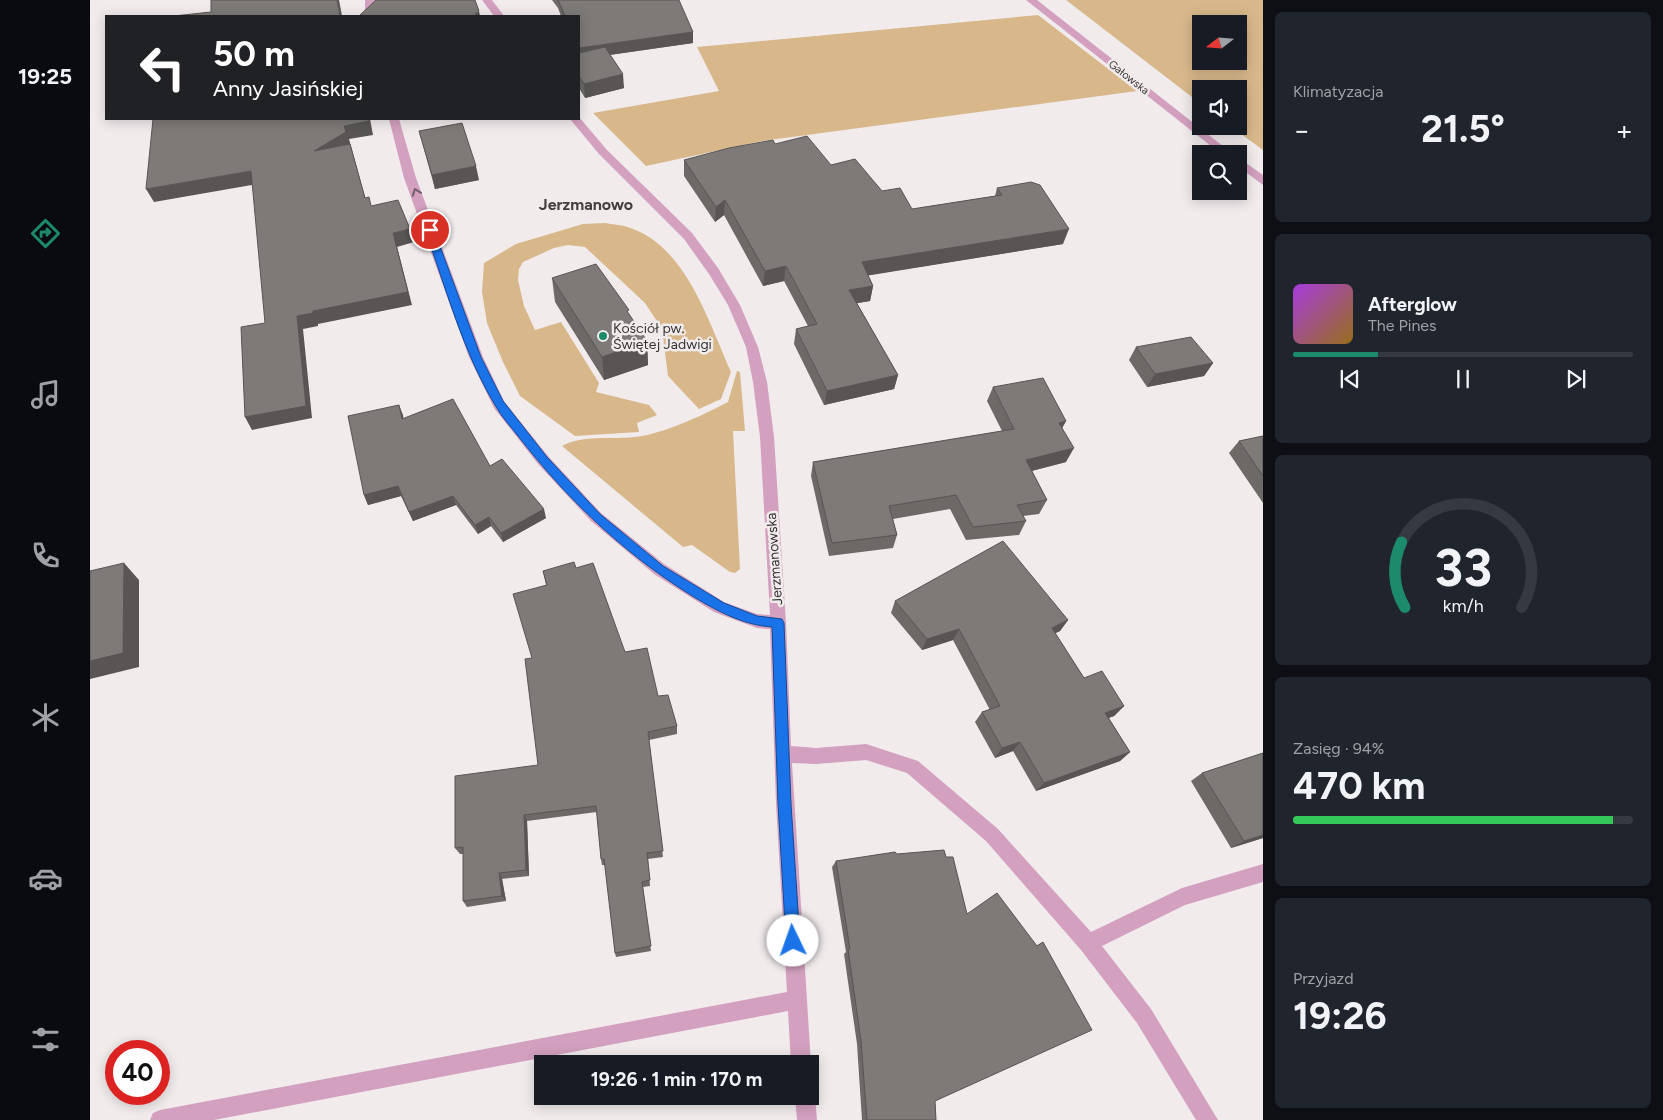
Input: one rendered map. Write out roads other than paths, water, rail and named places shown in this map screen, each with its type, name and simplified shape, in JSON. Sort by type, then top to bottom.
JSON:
[{"type":"street","points":[[370,0],[370,15]]},
{"type":"street","points":[[487,0],[498,15]]},
{"type":"street","name":"Gałowska","points":[[1031,0],[1216,145]]},
{"type":"street","points":[[394,120],[410,178],[476,357],[499,404],[543,460],[596,517],[659,569],[720,606],[757,621],[778,623]]},
{"type":"street","name":"Jerzmanowska","points":[[576,120],[603,152],[688,236],[714,271],[734,305],[752,347],[760,382],[767,437],[778,623],[784,754],[784,804],[800,1055]]},
{"type":"street","points":[[1247,168],[1263,181]]},
{"type":"street","points":[[784,754],[816,756],[866,752],[912,767],[992,835],[1088,943],[1144,1016],[1208,1120]]},
{"type":"street","points":[[1088,943],[1182,897],[1263,872]]},
{"type":"street","points":[[160,1120],[797,1000]]},
{"type":"street","points":[[805,1105],[807,1120]]},
{"type":"place","name":"Kościół pw. Świętej Jadwigi","points":[[603,336]]},
{"type":"district","name":"Jerzmanowo","points":[[586,204]]}]
